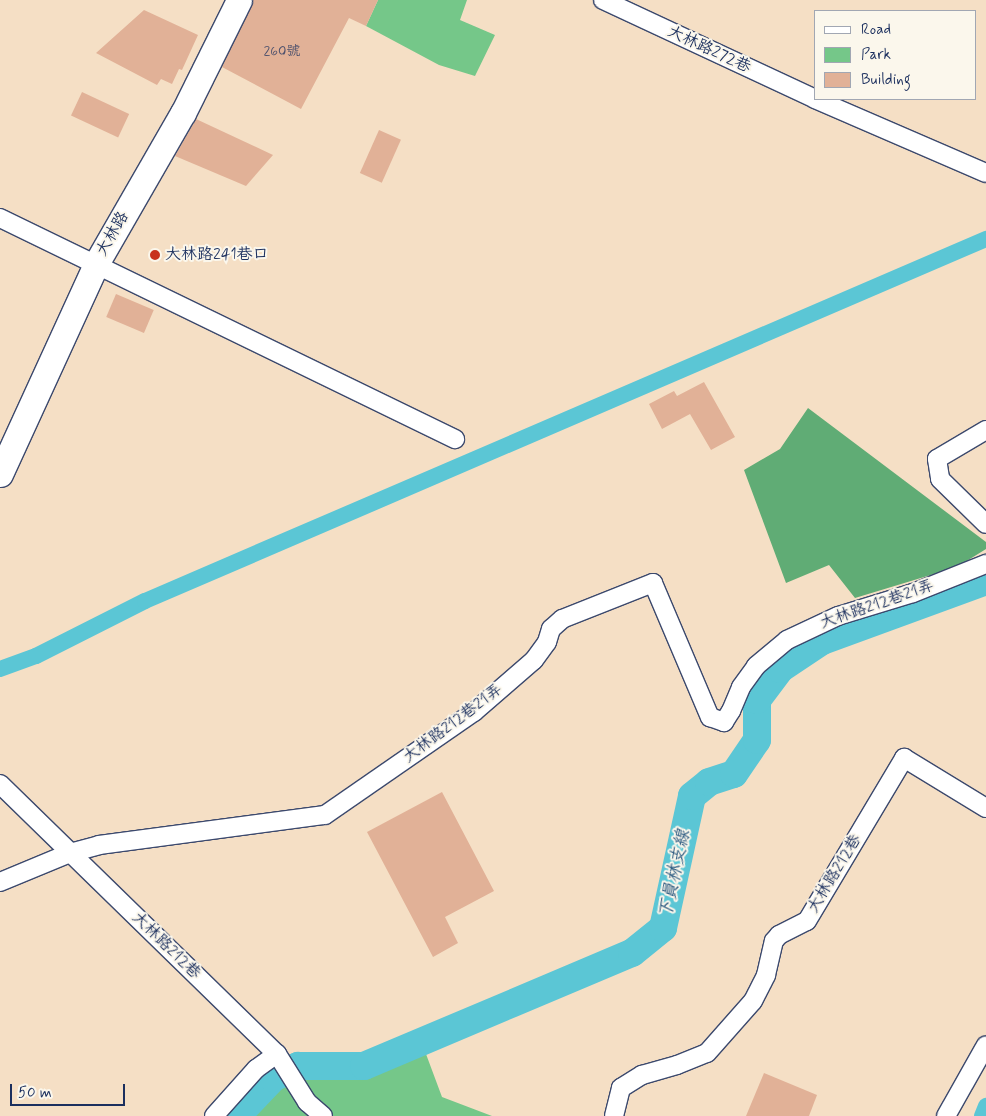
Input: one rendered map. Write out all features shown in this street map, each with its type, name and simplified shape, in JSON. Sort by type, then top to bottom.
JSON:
[{"type":"street","name":"大林路","points":[[0,474],[96,264],[183,113],[239,0]]},
{"type":"street","name":"大林路272巷","points":[[603,0],[814,99]]},
{"type":"street","name":"大林路272巷","points":[[817,100],[986,173]]},
{"type":"street","points":[[0,218],[455,439]]},
{"type":"street","points":[[986,430],[937,459],[940,479],[986,524]]},
{"type":"street","name":"大林路212巷21弄","points":[[0,882],[70,852],[99,845],[325,815],[474,712],[534,660],[547,642],[551,629],[562,619],[653,583],[710,717],[724,722],[746,680],[756,666],[787,640],[838,616],[913,593],[986,564]]},
{"type":"street","name":"大林路212巷","points":[[614,1116],[620,1088],[642,1075],[677,1065],[707,1053],[753,1001],[766,975],[774,941],[779,935],[807,921],[904,758],[986,808]]},
{"type":"street","name":"大林路212巷","points":[[0,784],[277,1054],[307,1102],[323,1116]]},
{"type":"street","points":[[946,1116],[986,1045]]},
{"type":"street","points":[[214,1116],[256,1070],[277,1054]]},
{"type":"green space","points":[[378,0],[467,0],[460,20],[495,35],[475,76],[439,65],[366,26]]},
{"type":"green space","points":[[808,408],[986,542],[986,549],[957,567],[855,598],[829,565],[786,583],[744,470],[780,449]]},
{"type":"green space","points":[[426,1054],[442,1097],[492,1116],[248,1116],[277,1086],[300,1077],[365,1072]]},
{"type":"building","points":[[253,0],[378,0],[366,26],[349,18],[301,109],[222,67]]},
{"type":"building","points":[[144,10],[198,35],[182,70],[179,69],[172,84],[161,79],[157,85],[96,53]]},
{"type":"building","points":[[82,92],[129,114],[118,138],[71,116]]},
{"type":"building","points":[[196,119],[273,155],[246,186],[175,156]]},
{"type":"building","points":[[379,130],[401,140],[382,183],[360,173]]},
{"type":"building","points":[[116,294],[154,310],[144,333],[106,317]]},
{"type":"building","points":[[704,382],[735,437],[711,450],[690,414],[662,429],[649,404],[674,391],[677,396]]},
{"type":"building","points":[[442,792],[494,891],[445,917],[458,943],[433,957],[367,832]]},
{"type":"building","points":[[764,1073],[817,1095],[809,1116],[746,1116]]},
{"type":"waterway","points":[[0,669],[36,656],[145,601],[986,239]]},
{"type":"waterway","name":"下員林支線","points":[[237,1116],[273,1078],[298,1066],[364,1066],[632,953],[663,928],[692,796],[709,782],[734,774],[757,740],[757,700],[780,669],[822,641],[986,581]]},
{"type":"waterway","points":[[982,1116],[986,1106]]},
{"type":"place","name":"大林路241巷口","points":[[155,255]]}]
